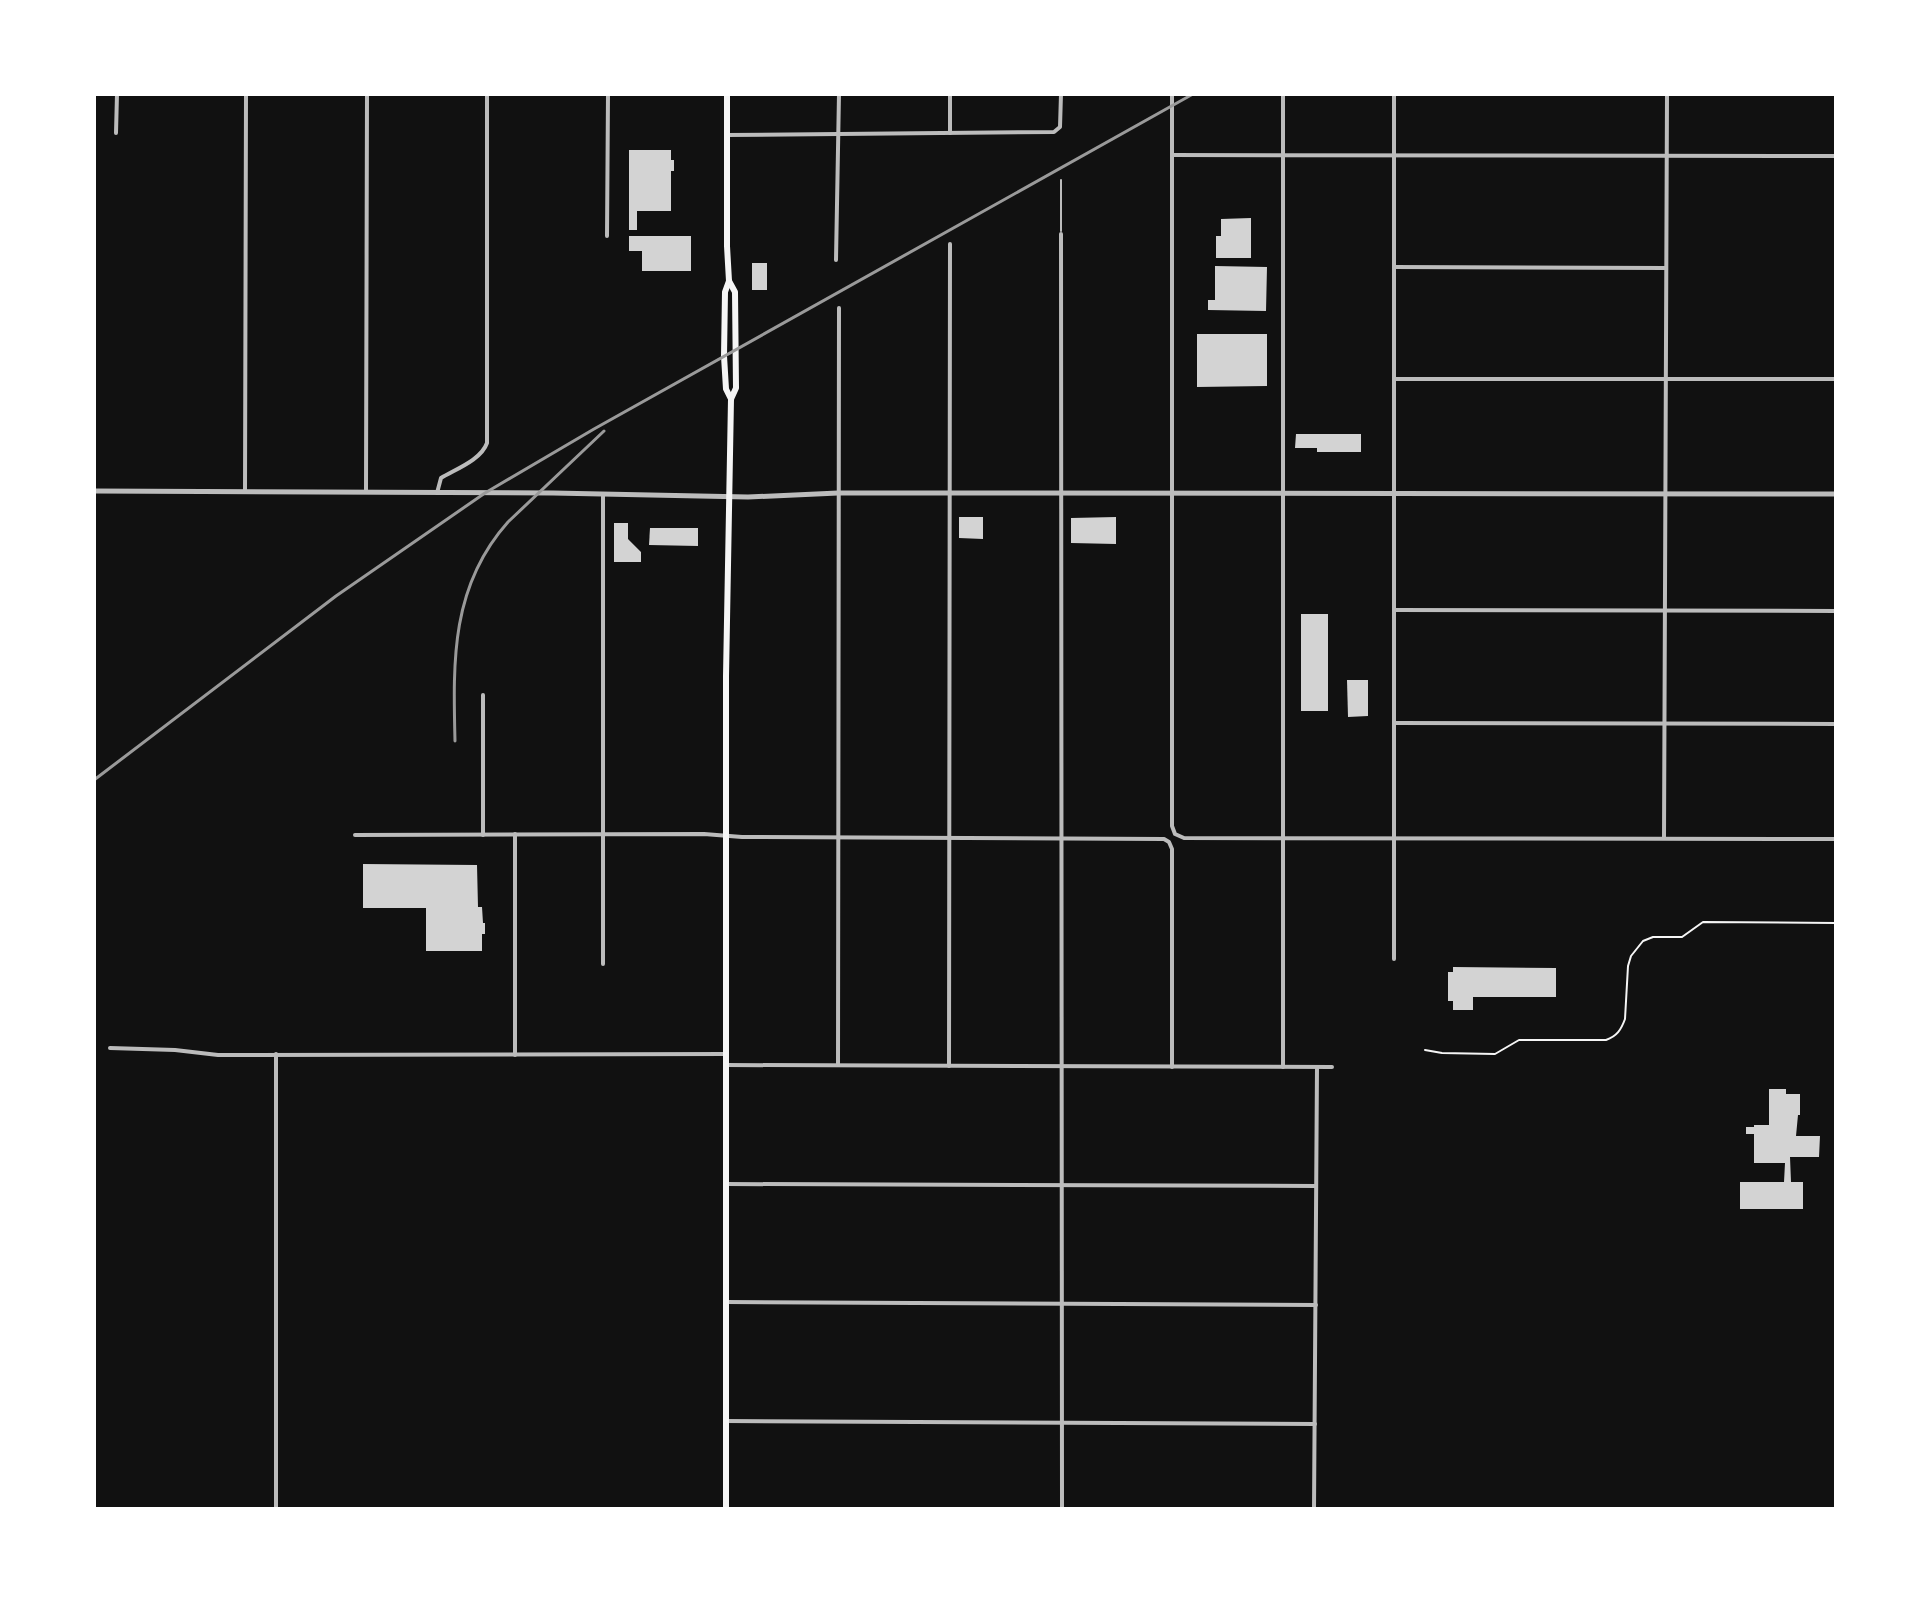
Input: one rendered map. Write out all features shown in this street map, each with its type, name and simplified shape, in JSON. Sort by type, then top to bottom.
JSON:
[{"type":"main road","points":[[726,1509],[729,497],[731,399],[736,388],[735,292],[729,281],[726,217],[727,94]]},
{"type":"street","points":[[116,133],[117,94]]},
{"type":"street","points":[[245,491],[246,94]]},
{"type":"street","points":[[366,492],[367,94]]},
{"type":"street","points":[[437,493],[441,478],[480,455],[486,447],[487,94]]},
{"type":"street","points":[[607,236],[608,94]]},
{"type":"street","points":[[836,260],[839,94]]},
{"type":"street","points":[[950,94],[950,133]]},
{"type":"street","points":[[727,135],[1050,133],[1057,130],[1060,122],[1061,94]]},
{"type":"street","points":[[1172,94],[1172,826],[1177,836],[1836,839]]},
{"type":"street","points":[[1283,94],[1283,1067]]},
{"type":"street","points":[[1394,94],[1394,959]]},
{"type":"street","points":[[1664,838],[1667,94]]},
{"type":"street","points":[[1172,155],[1836,156]]},
{"type":"street","points":[[1061,234],[1062,1509]]},
{"type":"street","points":[[949,1066],[950,244]]},
{"type":"street","points":[[1394,267],[1665,268]]},
{"type":"street","points":[[838,1065],[839,308]]},
{"type":"street","points":[[1395,379],[1836,379]]},
{"type":"street","points":[[94,491],[729,497],[838,493],[1836,494]]},
{"type":"street","points":[[603,495],[603,964]]},
{"type":"street","points":[[1395,610],[1836,611]]},
{"type":"street","points":[[483,695],[483,835]]},
{"type":"street","points":[[1394,723],[1836,724]]},
{"type":"street","points":[[515,834],[515,1055]]},
{"type":"street","points":[[355,835],[1160,838],[1171,845],[1172,1067]]},
{"type":"street","points":[[110,1048],[218,1055],[726,1054]]},
{"type":"street","points":[[276,1054],[276,1509]]},
{"type":"street","points":[[726,1065],[1332,1067]]},
{"type":"street","points":[[1314,1509],[1317,1067]]},
{"type":"street","points":[[726,1184],[1316,1186]]},
{"type":"street","points":[[726,1302],[1316,1305]]},
{"type":"street","points":[[725,1421],[1315,1424]]},
{"type":"lane","points":[[1061,180],[1061,234]]},
{"type":"path","points":[[1425,1050],[1495,1054],[1519,1040],[1606,1040],[1614,1037],[1623,1026],[1628,966],[1631,956],[1643,941],[1653,937],[1682,937],[1703,922],[1836,923]]},
{"type":"building","points":[[629,150],[671,150],[671,160],[674,160],[671,211],[637,211],[637,230],[629,230]]},
{"type":"building","points":[[1251,218],[1251,258],[1216,258],[1216,236],[1221,236],[1221,219]]},
{"type":"building","points":[[629,236],[691,236],[691,271],[642,271],[642,251],[629,251]]},
{"type":"building","points":[[752,263],[767,263],[767,290],[752,290]]},
{"type":"building","points":[[1215,266],[1267,267],[1266,311],[1208,310],[1208,300],[1215,300]]},
{"type":"building","points":[[1197,334],[1267,334],[1267,386],[1197,387]]},
{"type":"building","points":[[1296,434],[1361,434],[1361,452],[1317,452],[1317,448],[1295,448]]},
{"type":"building","points":[[959,517],[983,517],[983,539],[959,538]]},
{"type":"building","points":[[1116,517],[1116,544],[1071,543],[1071,518]]},
{"type":"building","points":[[614,523],[628,523],[628,539],[641,552],[641,562],[614,562]]},
{"type":"building","points":[[650,528],[698,528],[698,546],[649,545]]},
{"type":"building","points":[[1301,614],[1328,614],[1328,711],[1301,711]]},
{"type":"building","points":[[1347,680],[1368,680],[1368,716],[1348,717]]},
{"type":"building","points":[[363,864],[477,865],[478,907],[482,907],[485,923],[482,951],[426,951],[426,908],[363,908]]},
{"type":"building","points":[[1453,967],[1556,968],[1556,997],[1473,997],[1473,1010],[1453,1010],[1453,1001],[1448,1001],[1448,972],[1453,972]]},
{"type":"building","points":[[1769,1089],[1786,1089],[1786,1094],[1800,1094],[1796,1136],[1820,1136],[1819,1157],[1790,1157],[1791,1182],[1803,1182],[1803,1209],[1740,1209],[1740,1182],[1784,1182],[1785,1163],[1754,1163],[1754,1134],[1746,1134],[1746,1127],[1769,1125]]},
{"type":"railway","points":[[94,780],[336,596],[485,493],[1193,94]]},
{"type":"railway","points":[[455,741],[454,682],[459,625],[475,572],[489,546],[508,522],[604,431]]}]
